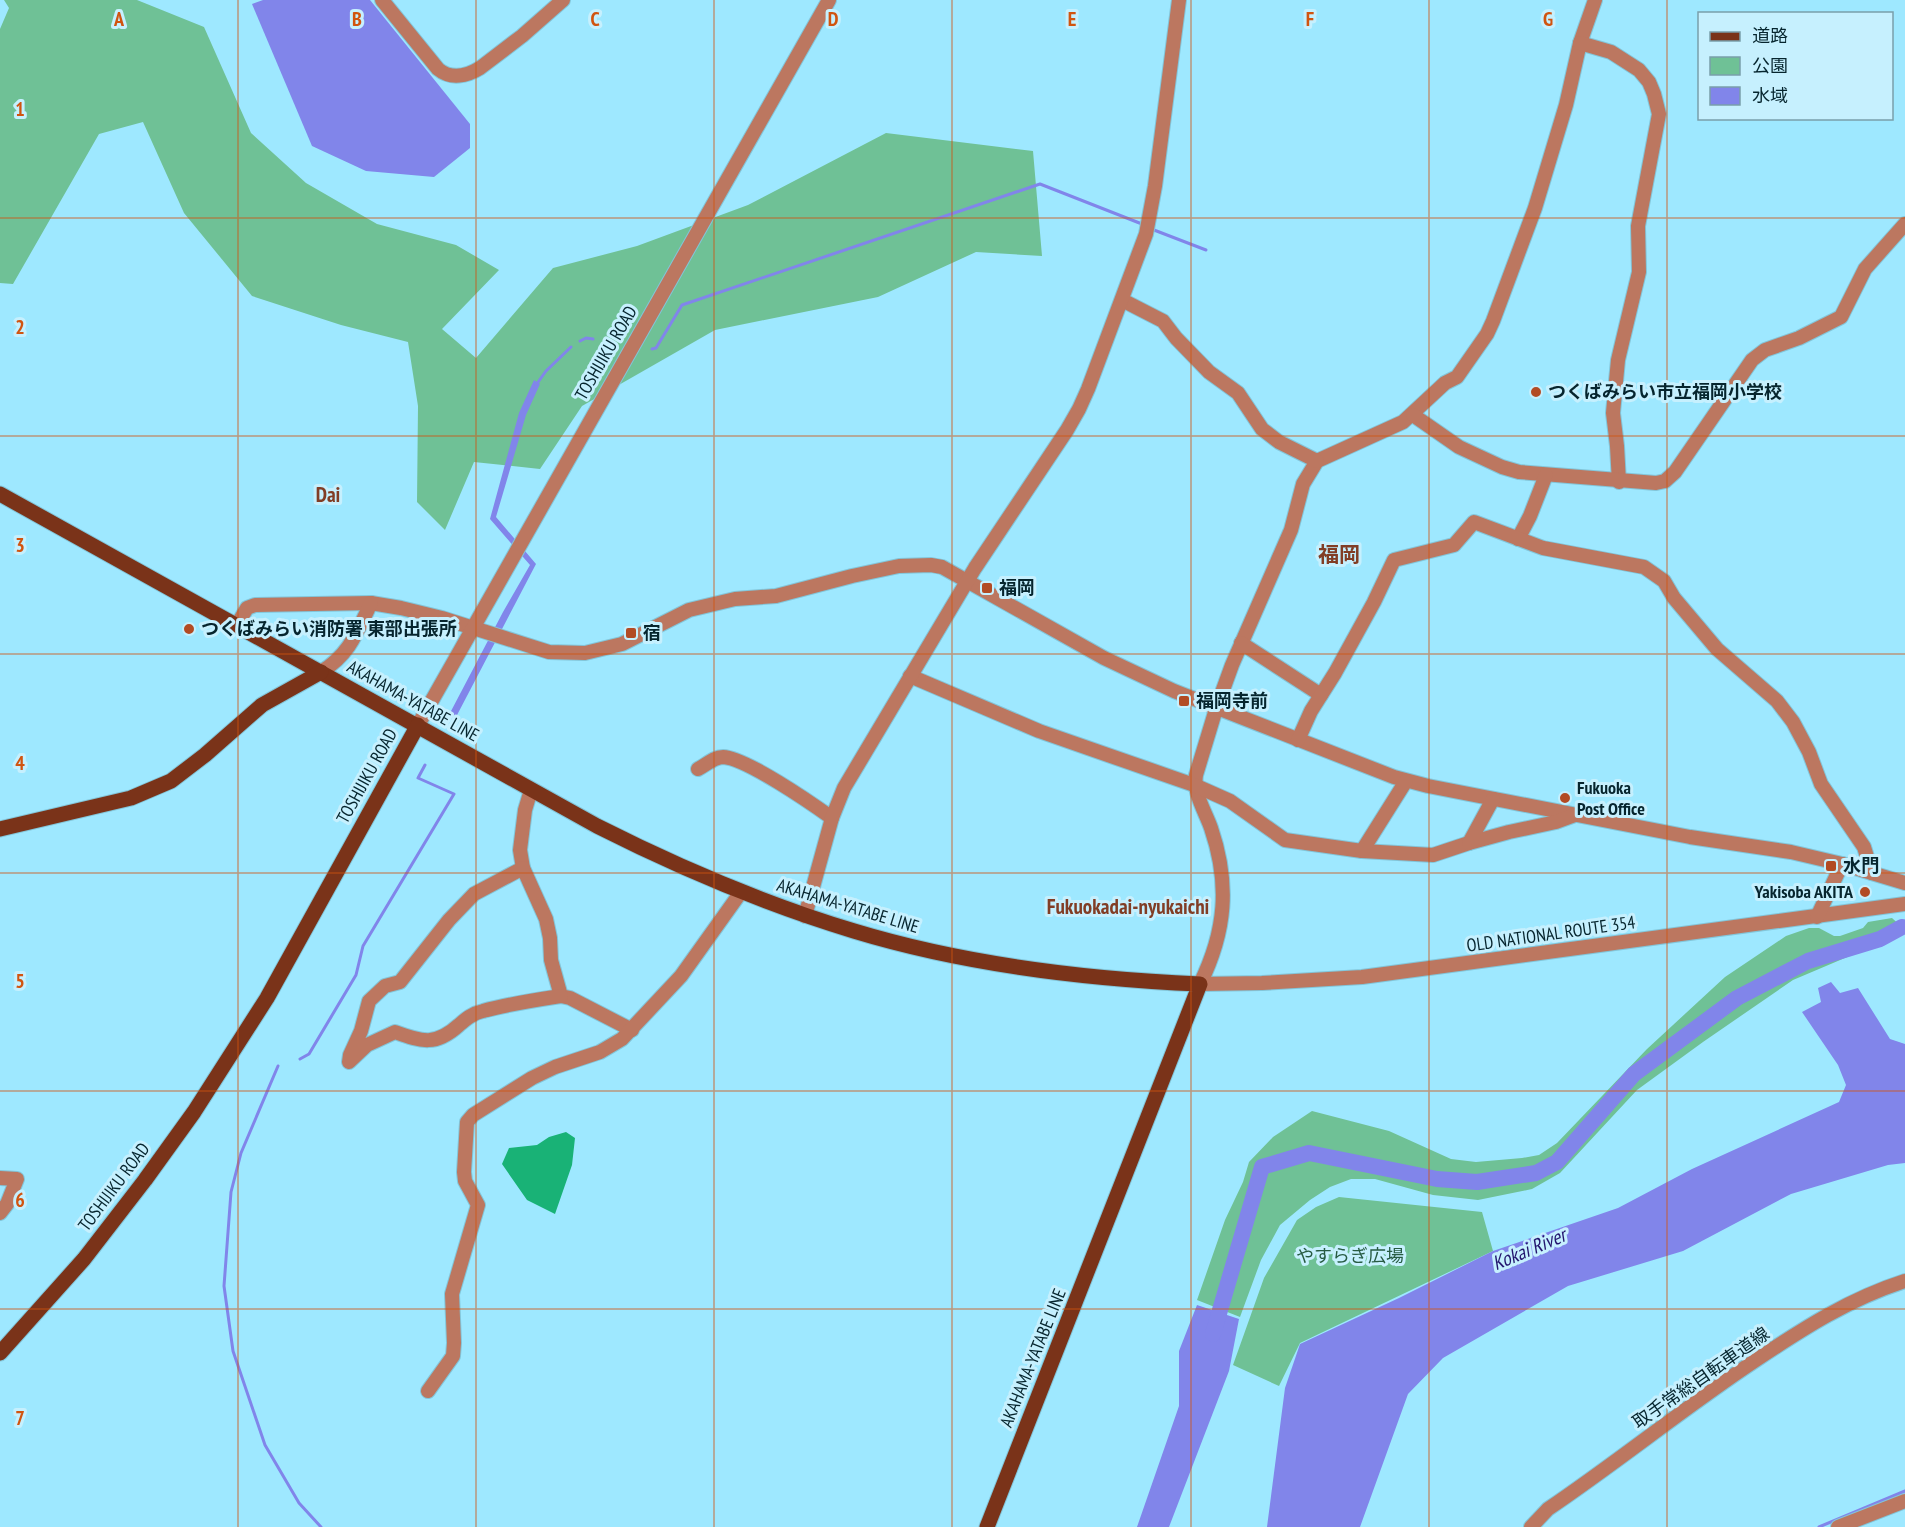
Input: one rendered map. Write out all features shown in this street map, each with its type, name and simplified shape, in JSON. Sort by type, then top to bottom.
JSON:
[{"type":"main road","name":"AKAHAMA-YATABE LINE","points":[[0,494],[531,790],[648,852],[741,892],[805,916],[868,935],[971,959],[1074,975],[1200,984],[987,1527]]},
{"type":"main road","points":[[0,829],[131,798],[171,781],[205,755],[262,705],[321,672]]},
{"type":"main road","name":"TOSHIJIKU ROAD","points":[[0,1353],[84,1259],[146,1180],[194,1112],[267,998],[418,725]]},
{"type":"street","points":[[382,0],[438,69],[449,76],[456,76],[480,68],[522,36],[563,0]]},
{"type":"street","name":"TOSHIJIKU ROAD","points":[[418,725],[829,0]]},
{"type":"street","points":[[805,916],[832,818],[844,788],[968,580],[1079,409],[1146,234],[1152,207],[1179,0]]},
{"type":"street","points":[[1200,984],[1217,946],[1222,923],[1224,886],[1212,830],[1194,785],[1216,709],[1241,643],[1291,530],[1303,484],[1317,461],[1403,422],[1413,415],[1445,383],[1457,377],[1487,334],[1535,208],[1566,105],[1580,43],[1595,0]]},
{"type":"street","points":[[1580,43],[1611,52],[1640,70],[1649,82],[1659,114],[1638,226],[1639,272],[1618,360],[1613,413],[1619,482]]},
{"type":"street","points":[[1413,415],[1459,447],[1518,472],[1619,482],[1656,483],[1665,481],[1675,472],[1752,360],[1765,350],[1799,338],[1841,317],[1865,270],[1905,224]]},
{"type":"street","points":[[1122,300],[1163,321],[1209,372],[1238,393],[1262,429],[1279,442],[1317,461]]},
{"type":"street","points":[[1518,539],[1546,475]]},
{"type":"street","points":[[1298,740],[1374,602],[1394,560],[1454,544],[1474,522],[1543,548],[1644,567],[1664,581],[1674,598],[1718,649],[1777,702],[1792,722],[1809,752],[1821,784],[1864,847],[1872,873]]},
{"type":"street","points":[[237,625],[247,608],[255,605],[371,603],[419,612],[549,652],[585,653],[622,644],[689,610],[735,599],[776,596],[899,566],[918,564],[942,567],[1135,674],[1216,709],[1406,781],[1690,837],[1791,852],[1842,864],[1905,883]]},
{"type":"street","points":[[321,672],[334,664],[349,648],[371,603]]},
{"type":"street","points":[[1241,643],[1322,695]]},
{"type":"street","points":[[910,676],[1039,731],[1194,785],[1230,801],[1285,840],[1362,851],[1432,855],[1575,815]]},
{"type":"street","points":[[698,769],[720,758],[733,760],[766,776],[832,818]]},
{"type":"street","points":[[1362,851],[1406,781]]},
{"type":"street","points":[[531,790],[520,840],[523,868],[546,919],[551,960],[561,996]]},
{"type":"street","points":[[1469,843],[1493,799]]},
{"type":"street","points":[[1817,916],[1842,864]]},
{"type":"street","points":[[523,868],[474,894],[448,920],[400,982],[385,986],[369,1001],[349,1062],[367,1045],[395,1032],[416,1040],[441,1039],[469,1017],[482,1011],[561,996],[570,998],[632,1030]]},
{"type":"street","points":[[429,1391],[453,1356],[452,1294],[478,1205],[465,1181],[464,1152],[467,1122],[472,1115],[532,1078],[555,1066],[600,1052],[622,1039],[681,976],[741,892]]},
{"type":"street","name":"OLD NATIONAL ROUTE 354","points":[[1200,984],[1362,977],[1905,904]]},
{"type":"street","points":[[0,1178],[17,1179],[7,1204],[0,1213]]},
{"type":"street","name":"取手常総自転車道線","points":[[1531,1527],[1548,1509],[1726,1380],[1797,1332],[1841,1306],[1905,1281]]},
{"type":"street","points":[[1838,1527],[1905,1501]]},
{"type":"green space","points":[[4,0],[137,0],[204,27],[251,133],[306,183],[377,224],[456,245],[499,270],[442,329],[476,358],[553,268],[637,246],[748,205],[886,133],[1033,151],[1042,256],[976,252],[878,297],[715,330],[582,406],[540,469],[474,462],[445,530],[417,502],[418,406],[408,342],[341,325],[252,296],[184,213],[143,122],[99,134],[13,284],[0,283],[0,29],[9,8]]},
{"type":"green space","points":[[1892,918],[1905,930],[1895,939],[1793,980],[1637,1090],[1560,1173],[1532,1189],[1478,1200],[1433,1195],[1375,1179],[1351,1179],[1330,1187],[1280,1225],[1261,1260],[1240,1317],[1197,1300],[1225,1220],[1243,1182],[1249,1162],[1273,1137],[1312,1111],[1389,1131],[1451,1159],[1476,1162],[1539,1155],[1557,1143],[1647,1049],[1725,977],[1786,936],[1809,928],[1819,928],[1834,936],[1840,936],[1863,928],[1868,922]]},
{"type":"green space","points":[[566,1132],[575,1138],[572,1165],[555,1214],[527,1200],[502,1164],[509,1148],[537,1145],[549,1137]]},
{"type":"green space","name":"やすらぎ広場","points":[[1339,1197],[1482,1212],[1493,1251],[1300,1343],[1279,1386],[1233,1365],[1264,1278],[1297,1220],[1316,1207]]},
{"type":"water","points":[[263,0],[370,0],[470,124],[470,148],[434,177],[366,171],[312,146],[252,4]]},
{"type":"water","points":[[534,380],[540,384],[526,415],[496,517],[536,564],[456,717],[450,713],[530,565],[490,519],[519,413]]},
{"type":"water","name":"Kokai River","points":[[1831,982],[1840,993],[1858,988],[1890,1039],[1905,1044],[1905,1163],[1888,1165],[1791,1194],[1683,1251],[1568,1286],[1443,1358],[1408,1394],[1360,1527],[1267,1527],[1285,1388],[1300,1344],[1493,1251],[1618,1208],[1692,1169],[1839,1102],[1846,1085],[1838,1065],[1802,1012],[1821,1002],[1818,988]]},
{"type":"water","points":[[1197,1305],[1239,1319],[1229,1371],[1169,1527],[1137,1527],[1179,1406],[1179,1351]]},
{"type":"waterway","points":[[652,349],[656,348],[682,305],[1040,184],[1142,224]]},
{"type":"waterway","points":[[1154,230],[1206,250]]},
{"type":"waterway","points":[[580,341],[586,338],[593,339]]},
{"type":"waterway","points":[[536,385],[546,371],[571,347]]},
{"type":"waterway","points":[[300,1059],[309,1054],[356,975],[363,946],[454,794],[418,778],[425,765]]},
{"type":"waterway","points":[[1213,1334],[1262,1167],[1309,1153],[1437,1179],[1477,1182],[1536,1173],[1557,1162],[1634,1074],[1737,998],[1808,961],[1880,939],[1902,927]]},
{"type":"waterway","points":[[278,1066],[241,1153],[231,1192],[224,1286],[233,1351],[265,1445],[299,1503],[321,1527]]},
{"type":"waterway","points":[[1819,1527],[1905,1491]]},
{"type":"place","name":"つくばみらい市立福岡小学校","points":[[1536,392]]},
{"type":"place","name":"福岡","points":[[987,588]]},
{"type":"place","name":"つくばみらい消防署 東部出張所","points":[[189,629]]},
{"type":"place","name":"宿","points":[[631,633]]},
{"type":"place","name":"福岡寺前","points":[[1184,701]]},
{"type":"place","name":"Fukuoka Post Office","points":[[1565,798]]},
{"type":"place","name":"水門","points":[[1831,866]]},
{"type":"place","name":"Yakisoba AKITA","points":[[1865,892]]},
{"type":"district","name":"Dai","points":[[328,495]]},
{"type":"district","name":"福岡","points":[[1339,555]]},
{"type":"district","name":"Fukuokadai-nyukaichi","points":[[1128,907]]}]
